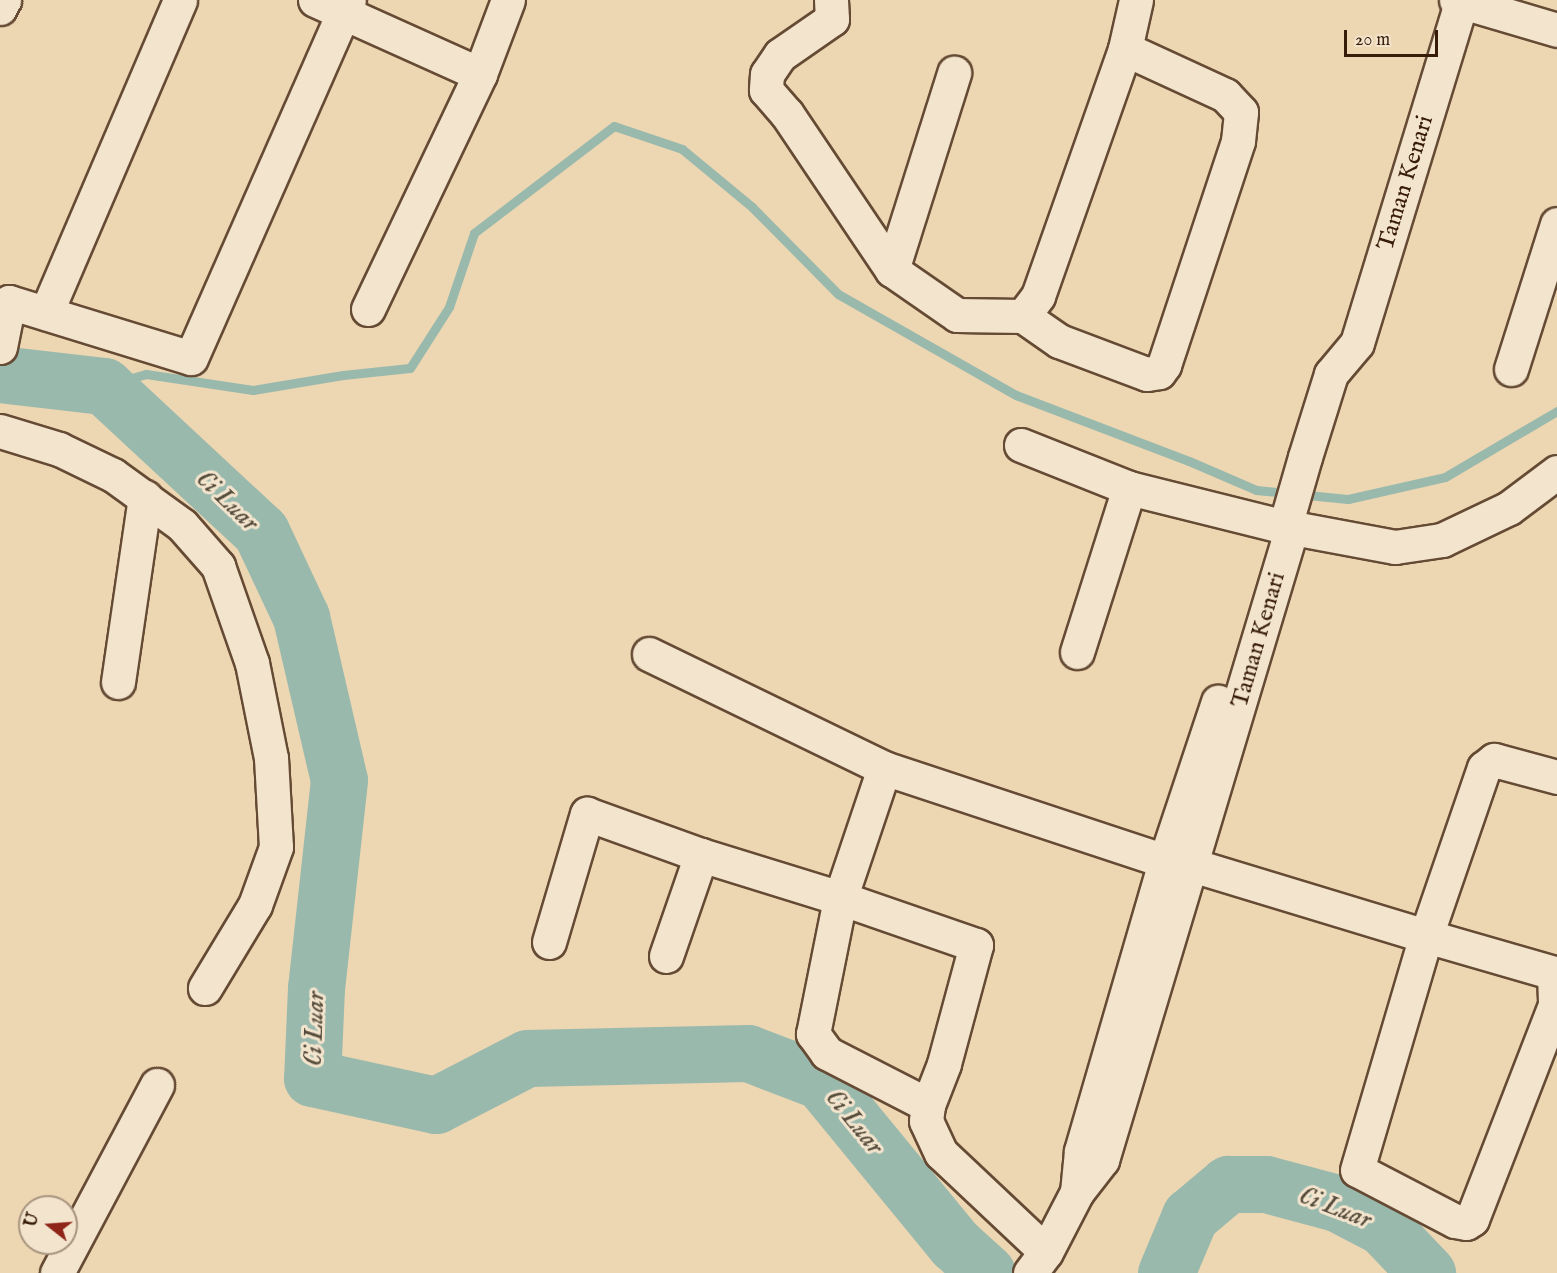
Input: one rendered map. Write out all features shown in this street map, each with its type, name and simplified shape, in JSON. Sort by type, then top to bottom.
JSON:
[{"type":"street","points":[[0,8],[4,0]]},
{"type":"street","points":[[46,313],[180,0]]},
{"type":"street","points":[[369,309],[480,74],[508,0]]},
{"type":"street","points":[[831,0],[832,19],[780,56],[766,74],[766,90],[786,114],[892,270],[957,315],[1023,316],[1059,341],[1147,374],[1159,372],[1164,365],[1238,141],[1241,112],[1225,95],[1125,49]]},
{"type":"street","points":[[1023,316],[1038,296],[1125,49],[1136,0]]},
{"type":"street","points":[[1457,0],[1557,30]]},
{"type":"street","name":"Taman Kenari","points":[[1038,1262],[1077,1192],[1102,1160],[1179,863],[1331,374],[1357,343],[1457,0]]},
{"type":"street","points":[[3,320],[46,313],[191,358],[335,4],[480,74]]},
{"type":"street","points":[[892,270],[954,73]]},
{"type":"street","points":[[1511,369],[1557,224]]},
{"type":"street","points":[[0,431],[59,449],[113,475],[183,525],[218,566],[252,663],[271,758],[276,847],[255,905],[205,988]]},
{"type":"street","points":[[1021,445],[1129,488],[1286,520],[1395,546],[1442,540],[1509,508],[1557,472]]},
{"type":"street","points":[[1077,651],[1129,488]]},
{"type":"street","points":[[118,682],[145,497]]},
{"type":"street","points":[[650,654],[884,768],[1179,863],[1426,936],[1554,973],[1555,1005],[1472,1219],[1466,1222],[1455,1221],[1357,1170],[1426,936],[1486,765],[1494,760],[1501,761],[1557,777]]},
{"type":"street","points":[[884,768],[840,898],[813,1034],[827,1053],[928,1105]]},
{"type":"street","points":[[549,942],[587,814],[701,855],[840,898],[976,945],[944,1064],[928,1105],[926,1121],[941,1153],[1038,1262]]},
{"type":"street","points":[[666,956],[701,855]]},
{"type":"street","points":[[57,1273],[157,1085]]},
{"type":"waterway","points":[[104,386],[146,374],[253,390],[343,375],[410,368],[449,307],[474,233],[614,126],[682,149],[752,207],[838,294],[1016,395],[1189,461],[1256,490],[1348,499],[1445,477],[1557,411]]},
{"type":"waterway","name":"Ci Luar","points":[[0,374],[104,386],[261,532],[301,617],[339,780],[316,988],[312,1078],[436,1105],[527,1058],[748,1053],[821,1081],[955,1244],[987,1273]]},
{"type":"waterway","name":"Ci Luar","points":[[1166,1273],[1190,1216],[1228,1184],[1266,1184],[1337,1203],[1383,1227],[1427,1273]]}]
